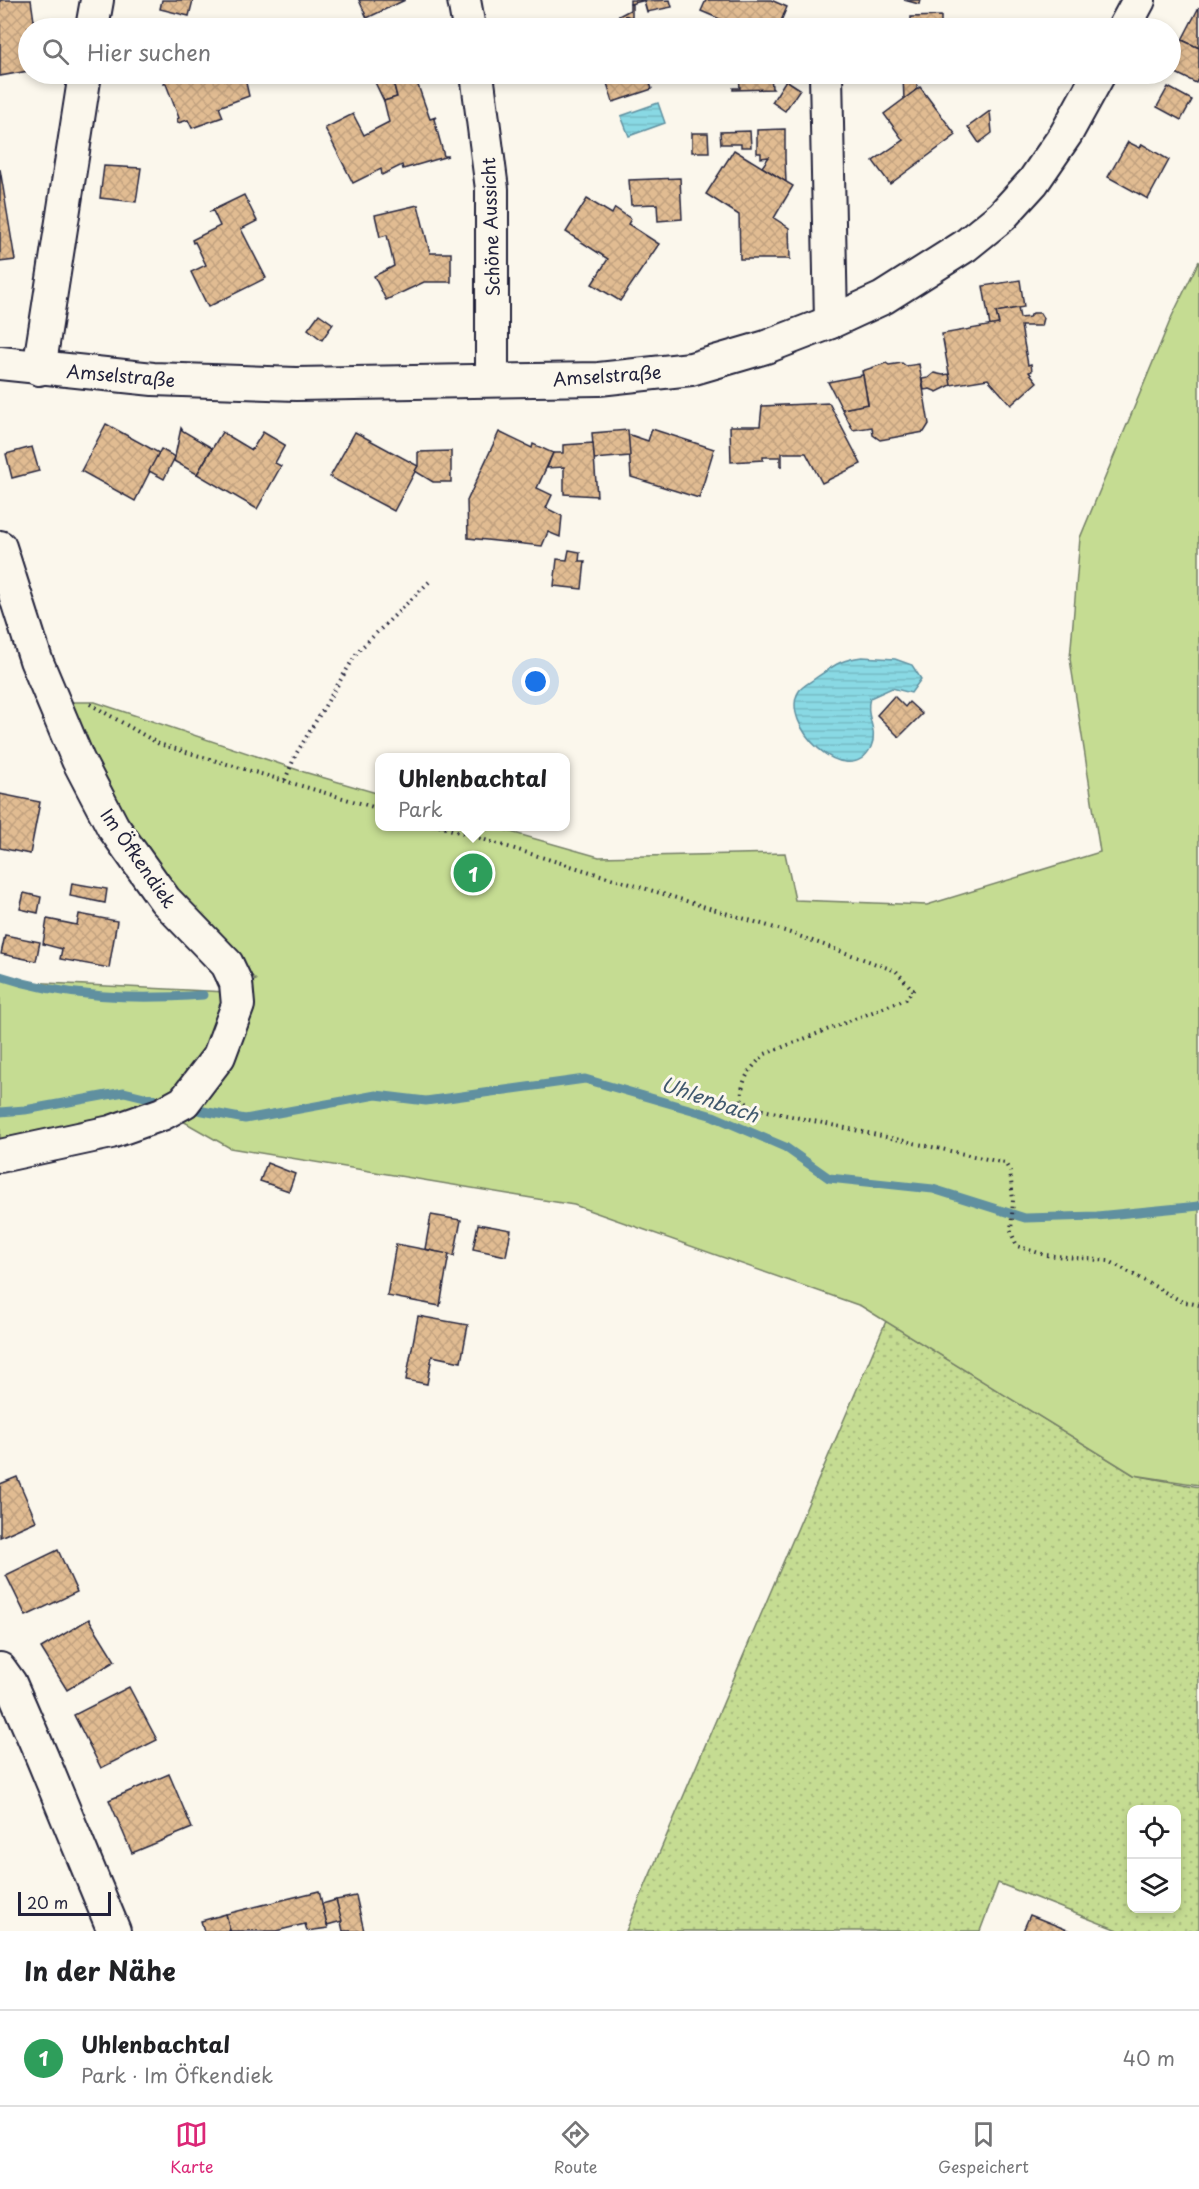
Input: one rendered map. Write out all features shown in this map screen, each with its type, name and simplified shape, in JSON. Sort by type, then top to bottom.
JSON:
[{"type":"street","points":[[94,18],[97,0]]},
{"type":"street","points":[[464,0],[467,18]]},
{"type":"street","points":[[1129,18],[1139,0]]},
{"type":"street","points":[[39,369],[83,84]]},
{"type":"street","name":"Schöne Aussicht","points":[[478,84],[492,189],[492,380]]},
{"type":"street","points":[[826,84],[831,322]]},
{"type":"street","name":"Amselstraße","points":[[0,363],[153,380],[284,384],[599,379],[691,369],[766,347],[831,322],[883,298],[965,246],[1002,216],[1033,182],[1066,134],[1094,84]]},
{"type":"street","name":"Im Öfkendiek","points":[[0,547],[36,660],[78,760],[113,827],[165,900],[226,964],[236,983],[238,1005],[219,1056],[184,1102],[162,1114],[111,1132],[0,1156]]},
{"type":"street","points":[[0,1668],[10,1683],[114,1931]]},
{"type":"path","points":[[285,780],[296,754],[358,651],[430,581]]},
{"type":"path","points":[[82,698],[159,744],[375,807]]},
{"type":"path","points":[[455,831],[785,931],[896,971],[913,990],[906,999],[765,1054],[748,1071],[741,1088],[742,1100],[754,1108],[1005,1163],[1010,1171],[1013,1200],[1011,1232],[1017,1246],[1045,1255],[1109,1261],[1181,1301],[1199,1305]]},
{"type":"green space","points":[[1199,261],[1199,1485],[1134,1475],[861,1306],[574,1205],[230,1148],[160,1108],[0,1151],[0,974],[26,982],[227,992],[256,980],[167,889],[122,820],[60,702],[95,702],[304,772],[375,793],[375,831],[507,831],[599,857],[785,853],[795,900],[927,905],[1100,852],[1070,659],[1080,538],[1172,316]]},
{"type":"green space","points":[[886,1321],[1134,1475],[1199,1487],[1199,1931],[1120,1931],[998,1883],[980,1931],[626,1931]]},
{"type":"water","points":[[658,103],[665,123],[629,136],[621,116]]},
{"type":"water","points":[[862,657],[895,659],[912,665],[921,679],[911,693],[892,688],[870,698],[869,711],[873,734],[871,747],[860,759],[847,762],[833,758],[818,749],[806,735],[798,720],[795,705],[799,691],[805,685],[838,664]]},
{"type":"building","points":[[0,0],[31,0],[34,18],[18,18],[18,73],[0,76]]},
{"type":"building","points":[[162,0],[193,0],[189,16],[160,9]]},
{"type":"building","points":[[359,0],[405,0],[367,18]]},
{"type":"building","points":[[630,0],[646,0],[630,4]]},
{"type":"building","points":[[670,0],[672,7],[647,12],[644,1]]},
{"type":"building","points":[[706,0],[771,0],[787,7],[782,18],[718,18],[701,11]]},
{"type":"building","points":[[904,0],[920,0],[919,4]]},
{"type":"building","points":[[630,4],[632,4],[632,17],[615,18],[630,10]]},
{"type":"building","points":[[1199,7],[1199,48],[1182,40]]},
{"type":"building","points":[[941,16],[941,18],[911,18]]},
{"type":"building","points":[[1182,40],[1199,48],[1199,76],[1196,83],[1181,76]]},
{"type":"building","points":[[166,84],[246,84],[249,96],[219,107],[223,117],[192,128],[188,120],[178,123],[179,118]]},
{"type":"building","points":[[376,84],[394,84],[397,97],[384,101]]},
{"type":"building","points":[[394,84],[418,84],[430,119],[436,117],[434,119],[444,156],[448,156],[403,169],[402,165],[382,175],[381,169],[353,183],[325,128],[353,114],[364,135],[389,122],[384,101],[397,97]]},
{"type":"building","points":[[607,84],[650,84],[652,89],[613,102]]},
{"type":"building","points":[[740,84],[772,84],[773,89],[733,90],[733,88],[740,88]]},
{"type":"building","points":[[783,84],[792,84],[800,89],[785,111],[772,102]]},
{"type":"building","points":[[903,84],[917,84],[917,90],[904,100]]},
{"type":"building","points":[[920,87],[956,135],[890,184],[873,161],[903,140],[884,114]]},
{"type":"building","points":[[1168,87],[1192,100],[1181,120],[1157,107]]},
{"type":"building","points":[[990,111],[992,133],[979,143],[968,127]]},
{"type":"building","points":[[785,129],[786,182],[762,167],[769,157],[761,158],[761,153],[757,153],[757,130]]},
{"type":"building","points":[[750,131],[751,147],[741,147],[741,144],[721,144],[720,132]]},
{"type":"building","points":[[692,133],[708,133],[709,152],[692,152]]},
{"type":"building","points":[[1128,142],[1140,148],[1142,144],[1169,160],[1148,199],[1108,177]]},
{"type":"building","points":[[734,150],[793,186],[774,218],[789,228],[790,259],[740,259],[739,215],[706,194]]},
{"type":"building","points":[[104,166],[141,168],[136,202],[100,198]]},
{"type":"building","points":[[0,169],[15,260],[0,262]]},
{"type":"building","points":[[680,178],[682,219],[658,221],[657,204],[631,205],[629,180]]},
{"type":"building","points":[[244,195],[257,221],[241,229],[266,278],[208,307],[191,272],[206,265],[192,240],[220,226],[213,211],[209,212]]},
{"type":"building","points":[[587,199],[612,214],[615,208],[631,219],[628,224],[659,244],[620,301],[592,284],[608,259],[566,232]]},
{"type":"building","points":[[418,205],[430,253],[451,253],[451,282],[424,282],[386,300],[374,276],[394,266],[387,235],[380,237],[375,215]]},
{"type":"building","points":[[1020,280],[1024,307],[996,312],[999,324],[990,326],[983,286]]},
{"type":"building","points":[[1018,308],[1020,318],[1040,313],[1043,318],[1041,326],[1021,326],[1028,365],[1031,364],[1032,371],[1029,372],[1037,382],[1011,405],[988,379],[951,385],[942,334],[999,324],[996,312]]},
{"type":"building","points":[[319,314],[333,324],[322,340],[308,329]]},
{"type":"building","points":[[886,363],[889,365],[902,363],[906,366],[919,364],[929,424],[924,432],[880,440],[873,435],[872,427],[853,430],[842,409],[868,404],[862,371]]},
{"type":"building","points":[[934,373],[949,374],[951,385],[937,392],[930,389],[924,390],[922,379]]},
{"type":"building","points":[[863,375],[868,404],[842,409],[828,382]]},
{"type":"building","points":[[829,403],[861,464],[822,483],[806,453],[782,453],[782,466],[780,466],[780,457],[731,462],[730,426],[760,426],[762,406]]},
{"type":"building","points":[[106,424],[159,453],[135,501],[81,471]]},
{"type":"building","points":[[181,428],[212,448],[197,474],[174,461]]},
{"type":"building","points":[[652,429],[714,449],[699,498],[631,477],[628,434],[648,441]]},
{"type":"building","points":[[628,430],[630,456],[594,459],[592,433]]},
{"type":"building","points":[[222,432],[252,450],[263,432],[285,445],[275,463],[281,466],[257,509],[197,474]]},
{"type":"building","points":[[355,432],[418,466],[394,511],[330,477]]},
{"type":"building","points":[[499,432],[532,448],[533,444],[553,453],[537,488],[552,495],[546,508],[562,516],[560,537],[548,532],[542,546],[468,538],[467,501]]},
{"type":"building","points":[[593,443],[597,496],[564,494],[564,467],[547,468],[553,453],[563,453],[563,445]]},
{"type":"building","points":[[32,447],[39,471],[12,478],[6,454]]},
{"type":"building","points":[[161,449],[175,457],[164,479],[149,471]]},
{"type":"building","points":[[451,451],[451,482],[433,482],[415,471],[418,466],[418,452]]},
{"type":"building","points":[[569,550],[580,552],[579,561],[585,561],[582,589],[554,586],[557,559],[567,560]]},
{"type":"building","points":[[894,696],[905,707],[909,702],[922,714],[899,737],[877,715]]},
{"type":"building","points":[[0,794],[40,802],[30,854],[0,848]]},
{"type":"building","points":[[72,883],[107,889],[105,903],[70,896]]},
{"type":"building","points":[[24,893],[41,897],[38,913],[20,909]]},
{"type":"building","points":[[79,914],[117,921],[109,968],[60,959],[62,949],[43,944],[47,919],[77,925]]},
{"type":"building","points":[[5,935],[40,942],[36,961],[1,954]]},
{"type":"building","points":[[267,1163],[295,1174],[289,1191],[260,1181]]},
{"type":"building","points":[[431,1215],[461,1220],[454,1256],[425,1249]]},
{"type":"building","points":[[478,1224],[511,1230],[506,1256],[473,1249]]},
{"type":"building","points":[[396,1244],[449,1254],[440,1306],[387,1296]]},
{"type":"building","points":[[418,1316],[468,1325],[461,1362],[432,1356],[427,1384],[406,1380]]},
{"type":"building","points":[[17,1477],[36,1521],[0,1537],[0,1484]]},
{"type":"building","points":[[58,1550],[77,1592],[26,1616],[6,1575]]},
{"type":"building","points":[[89,1619],[115,1661],[67,1690],[41,1648]]},
{"type":"building","points":[[129,1687],[157,1740],[101,1768],[74,1715]]},
{"type":"building","points":[[169,1774],[192,1828],[132,1853],[109,1800]]},
{"type":"building","points":[[319,1891],[328,1928],[307,1931],[305,1924],[276,1931],[230,1931],[226,1914]]},
{"type":"building","points":[[356,1896],[364,1931],[343,1931],[336,1900]]},
{"type":"building","points":[[336,1900],[342,1921],[327,1925],[322,1904]]},
{"type":"building","points":[[226,1914],[230,1931],[204,1931],[201,1921]]},
{"type":"building","points":[[1030,1915],[1070,1931],[1023,1931]]},
{"type":"waterway","points":[[0,976],[50,989],[101,996],[203,995]]},
{"type":"waterway","name":"Uhlenbach","points":[[198,1110],[245,1119],[376,1095],[426,1101],[585,1079],[713,1116],[785,1147],[829,1178],[933,1189],[1025,1218],[1097,1216],[1199,1206]]},
{"type":"waterway","name":"Uhlenbach","points":[[0,1112],[25,1110],[124,1092],[165,1102]]},
{"type":"place","name":"Uhlenbachtal","points":[[473,873]]}]
